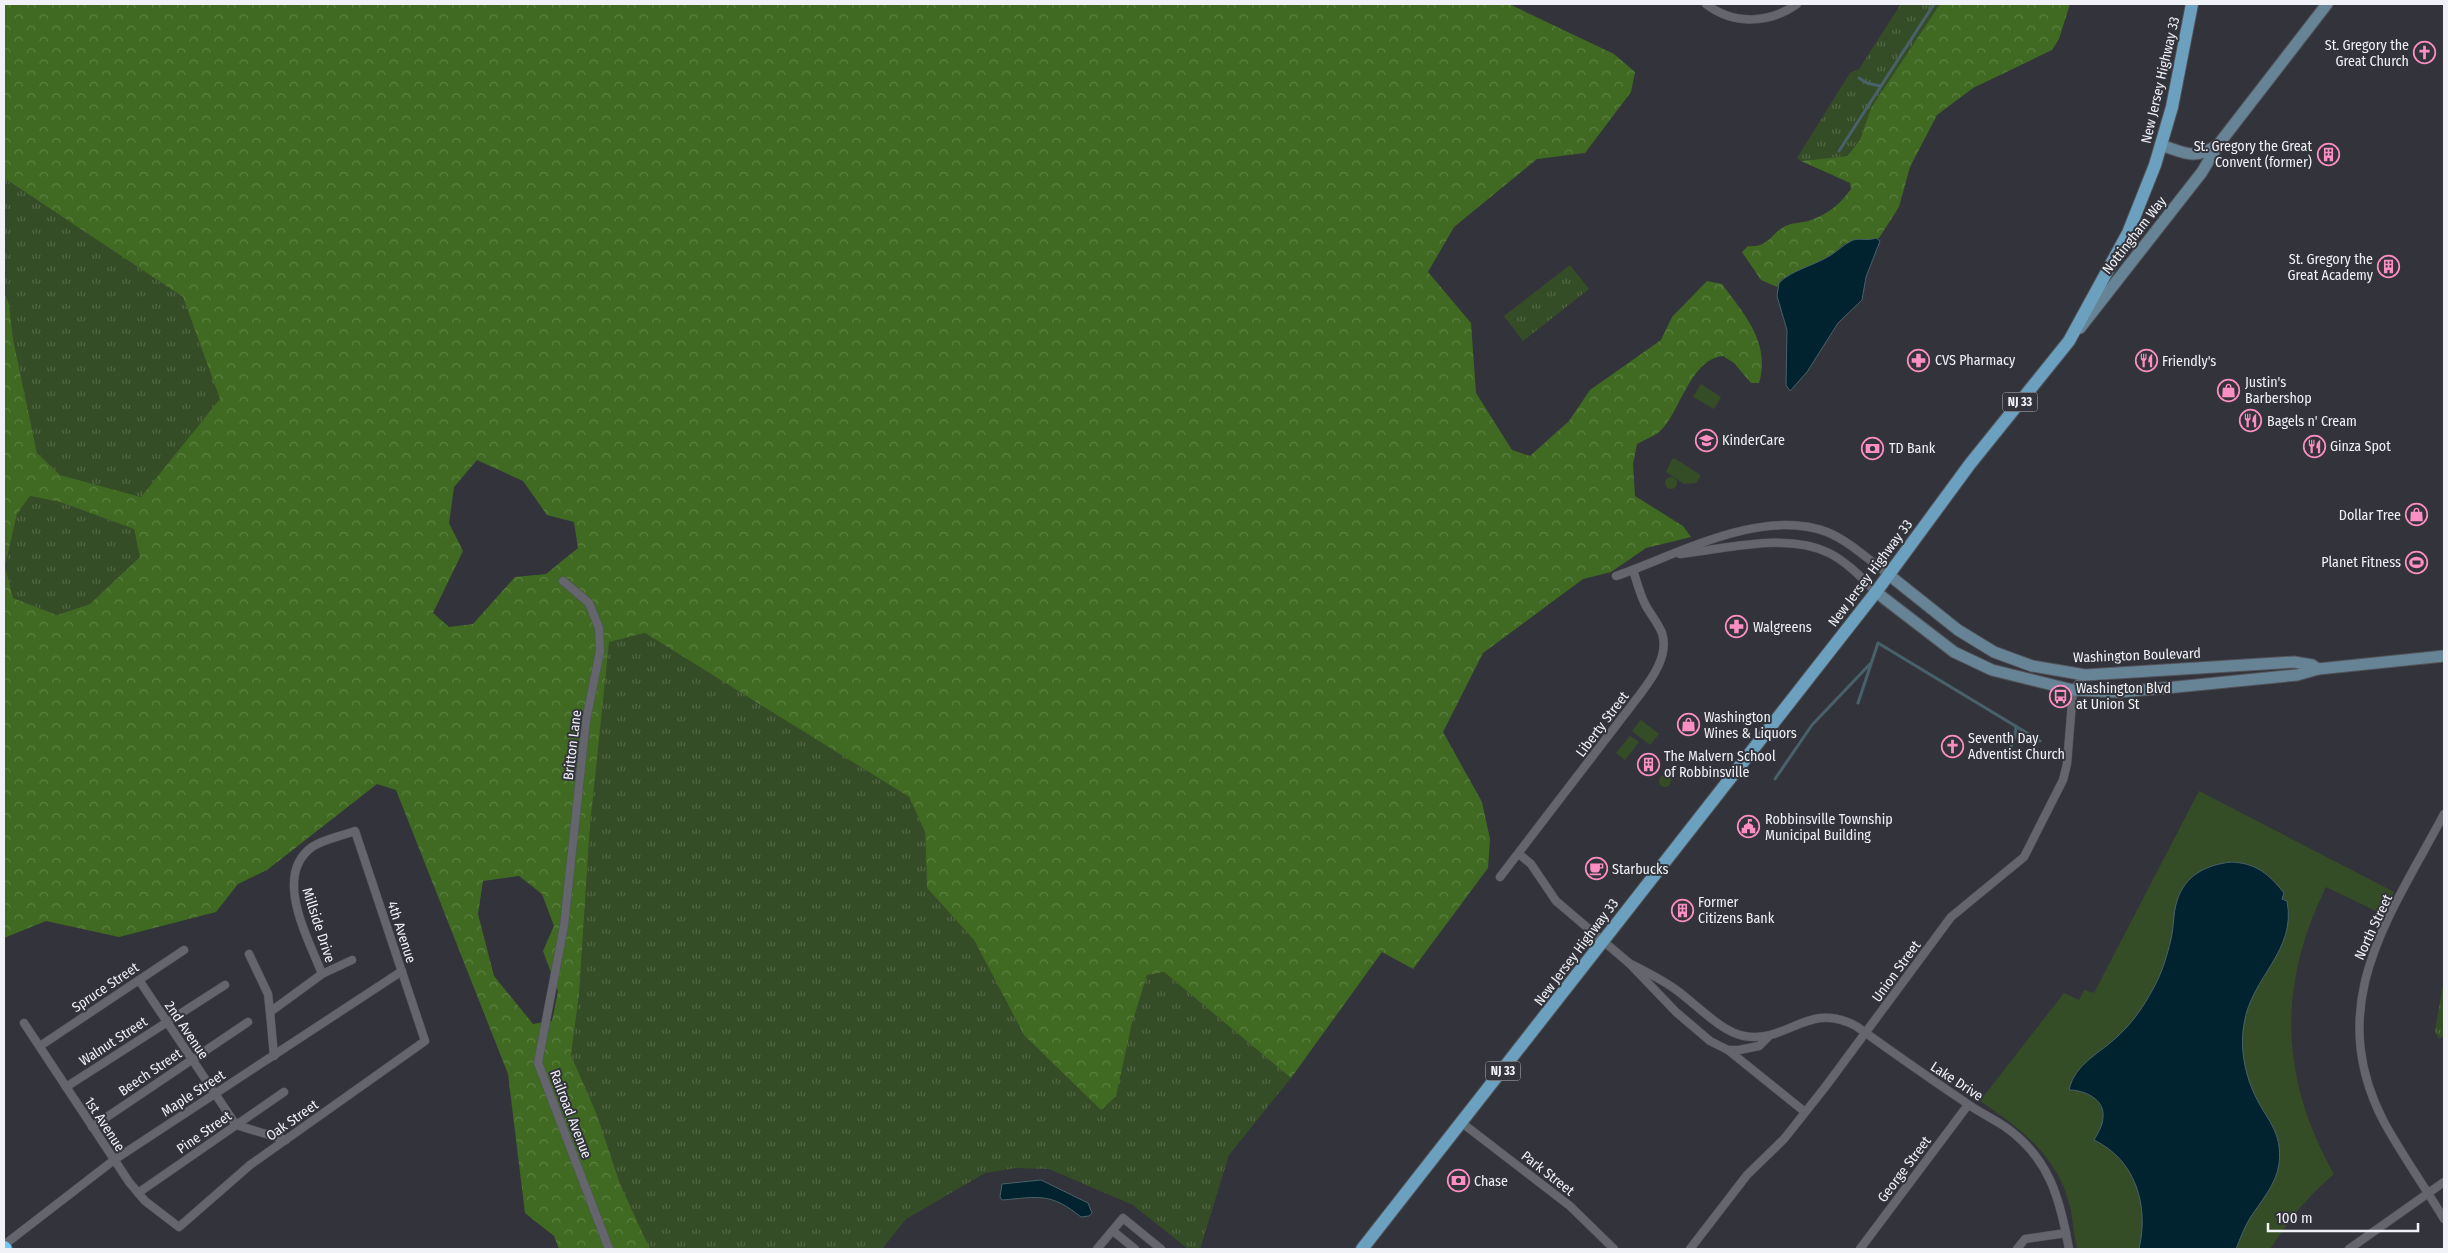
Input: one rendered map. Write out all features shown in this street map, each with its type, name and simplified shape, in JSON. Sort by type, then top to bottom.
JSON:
[{"type":"main road","name":"New Jersey Highway 33","points":[[1362,1249],[1544,1019],[1602,940],[1876,592],[1970,464],[2070,341],[2128,233],[2162,145],[2180,71],[2192,4]]},
{"type":"street","points":[[1706,4],[1723,14],[1751,20],[1778,15],[1797,4]]},
{"type":"street","name":"Nottingham Way","points":[[2070,341],[2202,172],[2218,145],[2326,4]]},
{"type":"street","name":"Nottingham Way","points":[[2162,145],[2196,155],[2204,154],[2218,145]]},
{"type":"street","name":"Washington Boulevard","points":[[1616,576],[1727,535],[1766,526],[1801,525],[1840,539],[1958,630],[1994,652],[2032,666],[2085,675],[2294,662],[2312,664],[2318,668]]},
{"type":"street","name":"Washington Boulevard","points":[[1673,555],[1768,543],[1807,544],[1837,557],[1876,592],[1954,652],[1992,670],[2073,690],[2119,692],[2176,687],[2298,675],[2318,668],[2444,656]]},
{"type":"street","name":"Liberty Street","points":[[1500,877],[1653,677],[1664,646],[1662,634],[1646,606],[1633,570]]},
{"type":"street","name":"Britton Lane","points":[[563,581],[589,603],[599,628],[600,652],[586,721],[564,926]]},
{"type":"street","points":[[2063,672],[2073,690],[2085,675]]},
{"type":"street","name":"Union Street","points":[[1690,1249],[1747,1175],[1784,1139],[1866,1033],[1951,917],[2024,857],[2063,780],[2067,764],[2073,690]]},
{"type":"street","name":"North Street","points":[[2444,814],[2377,941],[2366,970],[2360,1019],[2365,1069],[2384,1121],[2444,1219]]},
{"type":"street","name":"4th Avenue","points":[[355,831],[425,1041]]},
{"type":"street","name":"Millside Drive","points":[[322,974],[293,892],[294,874],[299,862],[312,847],[355,831]]},
{"type":"street","name":"Lake Drive","points":[[1518,854],[1531,864],[1556,901],[1629,963],[1676,1012],[1710,1040],[1728,1050],[1760,1046],[1768,1037]]},
{"type":"street","name":"Railroad Avenue","points":[[564,926],[538,1063],[609,1249]]},
{"type":"street","name":"Spruce Street","points":[[40,1046],[184,950]]},
{"type":"street","points":[[249,954],[268,994],[274,1056]]},
{"type":"street","points":[[270,1012],[322,974],[352,960]]},
{"type":"street","name":"Lake Drive","points":[[1629,963],[1674,988],[1734,1034],[1745,1037],[1768,1037],[1806,1021],[1825,1016],[1849,1022],[1866,1033],[1968,1105],[2010,1130],[2037,1157],[2058,1196],[2069,1249]]},
{"type":"street","name":"Maple Street","points":[[4,1247],[114,1160],[402,971]]},
{"type":"street","name":"2nd Avenue","points":[[139,980],[236,1125]]},
{"type":"street","name":"Walnut Street","points":[[66,1087],[166,1021],[225,985]]},
{"type":"street","name":"Beech Street","points":[[92,1127],[248,1022]]},
{"type":"street","name":"1st Avenue","points":[[24,1023],[114,1160],[138,1193],[179,1227]]},
{"type":"street","name":"Oak Street","points":[[179,1227],[250,1165],[425,1041]]},
{"type":"street","points":[[1728,1050],[1805,1112]]},
{"type":"street","name":"Pine Street","points":[[138,1193],[284,1092]]},
{"type":"street","name":"George Street","points":[[1860,1249],[1968,1105]]},
{"type":"street","name":"Park Street","points":[[1462,1123],[1570,1206],[1614,1249]]},
{"type":"street","points":[[236,1125],[286,1140]]},
{"type":"street","points":[[2349,1249],[2444,1182]]},
{"type":"street","points":[[1097,1249],[1124,1218],[1161,1249]]},
{"type":"street","points":[[1113,1231],[1135,1249]]},
{"type":"street","points":[[2017,1249],[2025,1239],[2066,1233]]},
{"type":"green space","points":[[4,4],[1509,4],[1614,54],[1635,72],[1631,92],[1585,153],[1537,159],[1454,227],[1428,272],[1471,323],[1476,393],[1512,450],[1530,456],[1569,421],[1590,390],[1661,340],[1672,317],[1707,281],[1722,284],[1747,318],[1758,342],[1762,368],[1759,383],[1751,383],[1734,363],[1723,356],[1711,360],[1701,367],[1693,377],[1672,415],[1658,433],[1637,444],[1633,464],[1635,496],[1683,526],[1691,537],[1646,548],[1611,572],[1583,579],[1483,653],[1443,732],[1482,802],[1490,839],[1488,868],[1413,969],[1382,952],[1291,1078],[1164,972],[1147,975],[1131,1027],[1116,1096],[1101,1110],[1024,1035],[974,940],[927,888],[925,832],[909,797],[645,633],[609,642],[590,826],[579,995],[571,1055],[597,1115],[620,1184],[650,1249],[559,1249],[554,1236],[525,1213],[508,1074],[396,790],[377,784],[267,870],[238,884],[216,912],[119,937],[46,921],[4,938],[4,292],[9,304],[13,339],[37,453],[60,475],[141,497],[220,399],[183,297],[7,180],[4,180]],"holes":[[[477,460],[523,481],[547,515],[574,522],[578,548],[546,574],[515,577],[473,624],[449,627],[433,613],[463,551],[449,523],[454,487]],[[30,496],[60,502],[134,529],[140,557],[90,604],[57,615],[13,598],[5,566],[17,514]],[[519,876],[542,894],[554,926],[543,951],[558,991],[552,1021],[533,1024],[494,976],[478,914],[483,881]]]},
{"type":"green space","points":[[1901,4],[1940,4],[1871,108],[1860,140],[1846,156],[1801,161],[1797,158],[1850,73],[1859,69]]},
{"type":"green space","points":[[1940,4],[2070,4],[2059,39],[2052,50],[1973,88],[1937,115],[1910,167],[1899,207],[1879,238],[1844,244],[1832,255],[1782,279],[1777,287],[1761,280],[1742,252],[1748,246],[1761,245],[1788,225],[1808,221],[1824,214],[1839,204],[1851,189],[1850,183],[1801,161],[1847,156],[1860,140],[1871,108]]},
{"type":"green space","points":[[4,180],[7,180],[183,297],[221,400],[141,497],[59,475],[37,453],[13,339],[9,304],[4,292]]},
{"type":"green space","points":[[1570,265],[1589,289],[1523,341],[1504,316]]},
{"type":"green space","points":[[1701,384],[1721,397],[1714,409],[1693,397]]},
{"type":"green space","points":[[1674,458],[1699,474],[1700,477],[1696,483],[1684,484],[1666,472]]},
{"type":"green space","points":[[1669,477],[1673,477],[1677,483],[1673,489],[1669,489],[1665,485],[1665,481]]},
{"type":"green space","points":[[30,496],[60,502],[134,529],[141,557],[90,604],[57,615],[13,598],[5,566],[17,514]]},
{"type":"green space","points":[[645,633],[909,797],[925,832],[927,888],[974,940],[1024,1035],[1131,1027],[1147,975],[1164,972],[1291,1078],[1229,1155],[1200,1249],[1188,1249],[1133,1205],[1049,1169],[1016,1168],[985,1173],[906,1219],[882,1249],[650,1249],[620,1184],[597,1115],[571,1055],[579,995],[590,826],[608,642]]},
{"type":"green space","points":[[1641,720],[1659,734],[1650,745],[1632,731]]},
{"type":"green space","points":[[1630,736],[1639,742],[1625,760],[1616,753]]},
{"type":"green space","points":[[1665,775],[1671,781],[1665,787],[1659,781]]},
{"type":"green space","points":[[2199,791],[2394,892],[2382,914],[2326,887],[2310,924],[2299,960],[2293,996],[2291,1032],[2295,1067],[2303,1103],[2316,1138],[2334,1174],[2299,1209],[2270,1249],[2077,1249],[2071,1211],[2066,1192],[2058,1175],[2048,1160],[2024,1134],[1980,1101],[2064,993],[2079,1000],[2084,990],[2094,993]]},
{"type":"green space","points":[[2444,979],[2444,1036],[2439,1039],[2435,1031]]},
{"type":"water","points":[[1876,238],[1880,241],[1866,277],[1862,300],[1838,323],[1807,372],[1790,391],[1786,385],[1787,330],[1777,296],[1779,283],[1791,274],[1831,255],[1853,240]]},
{"type":"water","points":[[2231,862],[2255,867],[2267,875],[2284,893],[2282,899],[2287,901],[2288,919],[2285,935],[2280,949],[2248,1007],[2242,1041],[2245,1066],[2250,1083],[2276,1133],[2280,1152],[2279,1164],[2275,1179],[2248,1222],[2236,1249],[2139,1249],[2142,1217],[2136,1186],[2120,1159],[2094,1140],[2103,1120],[2101,1105],[2087,1094],[2069,1090],[2072,1081],[2083,1065],[2124,1030],[2138,1014],[2150,995],[2166,958],[2176,906],[2185,884],[2205,869]]},
{"type":"water","points":[[1041,1180],[1088,1203],[1092,1213],[1089,1216],[1081,1217],[1061,1203],[1044,1198],[1002,1200],[1000,1197],[1002,1184]]},
{"type":"waterway","points":[[1839,151],[1934,4]]},
{"type":"waterway","points":[[1859,78],[1867,83],[1880,86]]},
{"type":"waterway","points":[[1858,703],[1878,643],[2040,741]]},
{"type":"waterway","points":[[1775,779],[1812,725],[1870,664]]},
{"type":"waterway","points":[[2007,756],[2015,737],[2016,726]]},
{"type":"place","name":"St. Gregory the Great Church","points":[[2425,53]]},
{"type":"place","name":"St. Gregory the Great Convent (former)","points":[[2328,154]]},
{"type":"place","name":"St. Gregory the Great Academy","points":[[2389,267]]},
{"type":"place","name":"CVS Pharmacy","points":[[1919,360]]},
{"type":"place","name":"Friendly's","points":[[2146,361]]},
{"type":"place","name":"Justin's Barbershop","points":[[2229,390]]},
{"type":"place","name":"Bagels n' Cream","points":[[2251,421]]},
{"type":"place","name":"KinderCare","points":[[1706,440]]},
{"type":"place","name":"Ginza Spot","points":[[2314,446]]},
{"type":"place","name":"TD Bank","points":[[1873,448]]},
{"type":"place","name":"Dollar Tree","points":[[2417,515]]},
{"type":"place","name":"Planet Fitness","points":[[2417,562]]},
{"type":"place","name":"Walgreens","points":[[1737,627]]},
{"type":"place","name":"Washington Blvd at Union St","points":[[2060,696]]},
{"type":"place","name":"Washington Wines & Liquors","points":[[1688,725]]},
{"type":"place","name":"Seventh Day Adventist Church","points":[[1952,746]]},
{"type":"place","name":"The Malvern School of Robbinsville","points":[[1648,764]]},
{"type":"place","name":"Robbinsville Township Municipal Building","points":[[1749,827]]},
{"type":"place","name":"Starbucks","points":[[1596,869]]},
{"type":"place","name":"Former Citizens Bank","points":[[1682,910]]},
{"type":"place","name":"Chase","points":[[1458,1181]]}]
